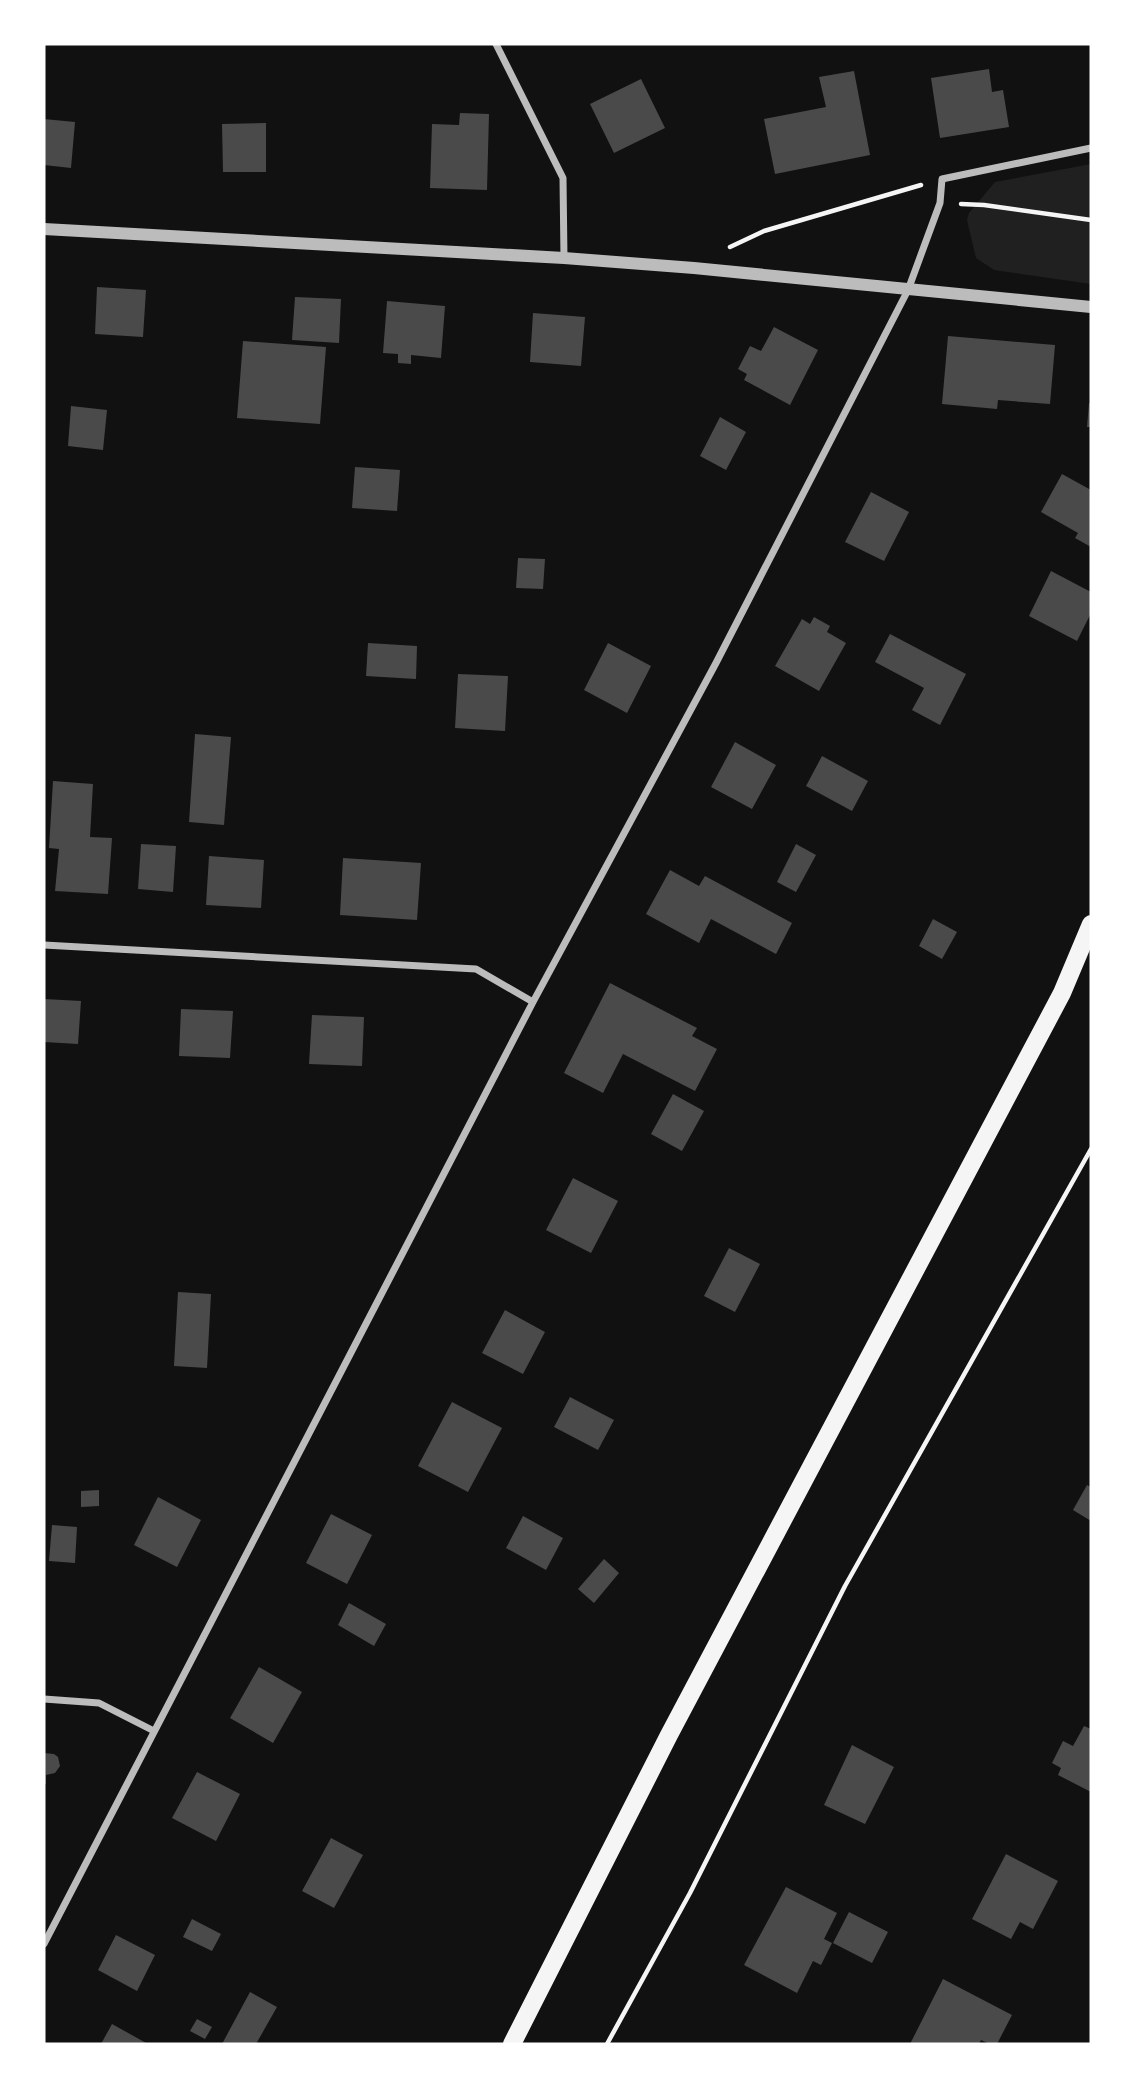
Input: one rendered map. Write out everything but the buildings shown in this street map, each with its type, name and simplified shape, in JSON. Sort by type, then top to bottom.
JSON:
[{"type":"main road","points":[[1062,993],[1091,925]]},
{"type":"main road","points":[[512,2044],[669,1735],[1062,993],[1091,947]]},
{"type":"street","points":[[496,44],[563,178],[564,258]]},
{"type":"street","points":[[44,1944],[533,1002],[716,663],[908,290],[940,204],[943,179],[1091,148]]},
{"type":"street","points":[[44,229],[564,258],[1091,306]]},
{"type":"street","points":[[44,945],[476,969],[533,1002]]},
{"type":"street","points":[[44,1699],[99,1703],[154,1731]]},
{"type":"path","points":[[694,268],[764,231],[943,179]]},
{"type":"path","points":[[940,204],[984,205],[1091,220]]},
{"type":"path","points":[[607,2044],[690,1893],[845,1586],[1091,1149]]},
{"type":"shaded area","points":[[1091,164],[1091,284],[994,270],[976,258],[967,220],[969,213],[995,182]]}]
